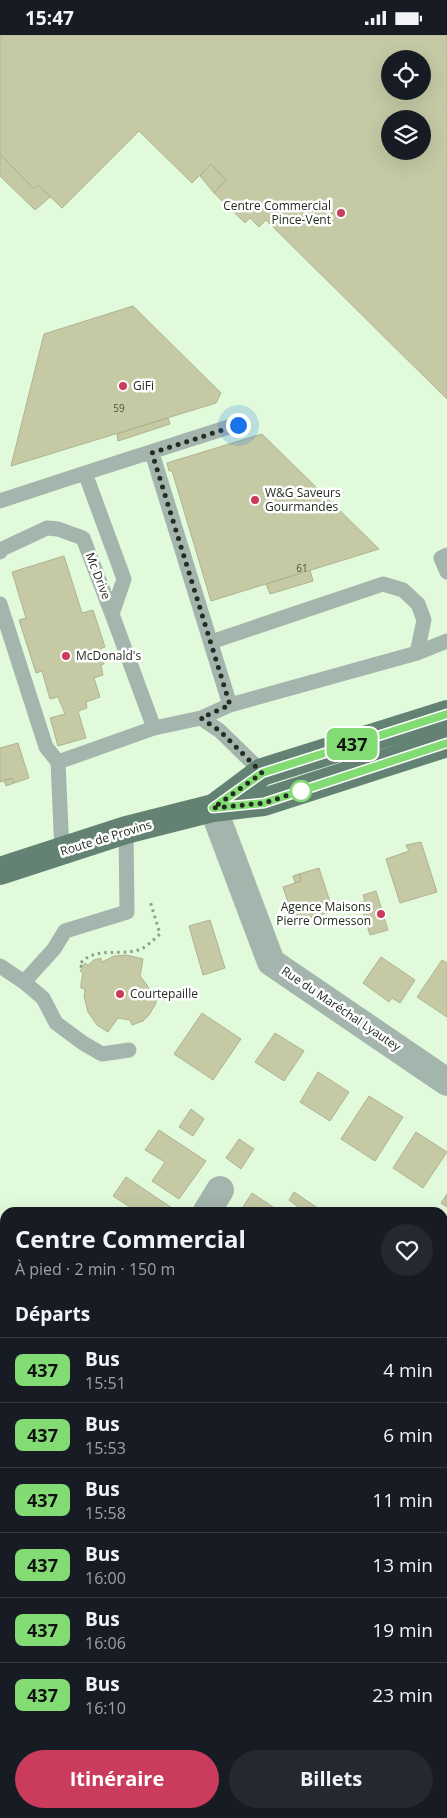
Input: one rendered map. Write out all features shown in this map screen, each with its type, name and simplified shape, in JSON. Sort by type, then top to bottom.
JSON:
[{"type":"main road","name":"Route de Provins","points":[[213,808],[262,773],[447,714]]},
{"type":"main road","name":"Route de Provins","points":[[0,871],[126,830],[213,808],[264,803],[447,743]]},
{"type":"street","name":"Rue du Maréchal Lyautey","points":[[213,808],[271,962],[447,1082]]},
{"type":"lane","points":[[0,501],[238,425]]},
{"type":"lane","points":[[152,453],[230,705]]},
{"type":"lane","points":[[85,473],[124,579],[112,615],[154,728]]},
{"type":"lane","name":"Mc Drive","points":[[0,552],[2,549],[48,528],[58,529],[83,538],[112,615]]},
{"type":"lane","points":[[447,555],[441,559],[447,572]]},
{"type":"lane","points":[[211,642],[383,584],[403,590],[418,604],[424,620],[417,653]]},
{"type":"lane","points":[[0,604],[46,747],[58,761],[62,852]]},
{"type":"lane","points":[[58,761],[154,728],[201,718],[230,705],[417,653],[447,641]]},
{"type":"lane","points":[[201,718],[220,731],[262,773]]},
{"type":"lane","points":[[24,982],[54,949],[65,931],[127,912],[126,830]]},
{"type":"lane","points":[[0,966],[43,998],[56,1023],[83,1043],[102,1054],[129,1050]]},
{"type":"building","name":"Centre Commercial Pince-Vent","points":[[0,35],[447,35],[447,399],[266,220],[259,227],[250,218],[245,223],[214,193],[226,180],[211,164],[192,183],[139,131],[62,208],[38,185],[34,189],[0,154]]},
{"type":"building","points":[[0,154],[34,189],[38,185],[50,197],[35,210],[0,176]]},
{"type":"building","points":[[211,164],[226,180],[214,193],[200,176]]},
{"type":"building","name":"GiFi","points":[[133,306],[221,393],[216,403],[11,466],[44,334]]},
{"type":"building","points":[[168,418],[170,424],[118,441],[117,434]]},
{"type":"building","name":"W&G Saveurs Gourmandes","points":[[262,434],[379,549],[211,601],[172,471],[169,471],[167,463]]},
{"type":"building","name":"McDonald's","points":[[64,556],[82,613],[93,610],[105,647],[100,649],[104,664],[101,665],[103,675],[94,678],[100,697],[86,702],[87,708],[78,711],[86,738],[58,746],[50,718],[65,714],[58,697],[50,699],[42,671],[36,673],[19,620],[26,618],[12,572]]},
{"type":"building","points":[[310,570],[313,581],[270,594],[266,584]]},
{"type":"building","points":[[18,743],[29,778],[14,783],[12,778],[0,782],[0,748]]},
{"type":"building","points":[[12,778],[14,783],[6,786],[4,780]]},
{"type":"building","points":[[421,842],[437,892],[400,903],[386,859],[409,851],[406,845]]},
{"type":"building","points":[[319,868],[333,911],[295,923],[283,887],[301,881],[299,874]]},
{"type":"building","points":[[299,874],[301,881],[295,883],[293,876]]},
{"type":"building","points":[[376,891],[388,930],[370,935],[360,902],[365,901],[363,895]]},
{"type":"building","points":[[210,920],[225,968],[203,975],[189,926]]},
{"type":"building","name":"Courtepaille","points":[[126,955],[143,959],[140,976],[150,992],[156,991],[156,1003],[143,1021],[132,1025],[130,1020],[118,1018],[108,1032],[97,1025],[88,1012],[84,996],[85,989],[81,988],[83,973],[80,971],[85,963],[88,965],[94,960],[101,958],[102,962],[114,956]]},
{"type":"building","points":[[381,957],[415,980],[400,1003],[392,998],[389,1002],[363,983]]},
{"type":"building","points":[[442,960],[447,963],[447,1017],[417,997]]},
{"type":"building","points":[[202,1013],[241,1039],[213,1080],[174,1054]]},
{"type":"building","points":[[275,1033],[304,1051],[284,1081],[255,1062]]},
{"type":"building","points":[[318,1072],[349,1092],[330,1121],[300,1102]]},
{"type":"building","points":[[369,1096],[403,1117],[375,1161],[341,1139]]},
{"type":"building","points":[[191,1109],[204,1119],[193,1136],[179,1127]]},
{"type":"building","points":[[159,1130],[206,1161],[179,1199],[152,1181],[165,1162],[145,1150]]},
{"type":"building","points":[[416,1132],[447,1152],[423,1188],[393,1168]]},
{"type":"building","points":[[239,1139],[254,1149],[241,1169],[226,1158]]},
{"type":"building","points":[[126,1177],[171,1207],[130,1207],[113,1196]]},
{"type":"building","points":[[294,1192],[316,1207],[298,1207],[289,1200]]},
{"type":"building","points":[[252,1193],[273,1207],[243,1207]]},
{"type":"building","points":[[447,1194],[447,1207],[441,1203]]},
{"type":"bus line","name":"437","points":[[447,714],[262,773],[213,808],[264,803],[447,743]]},
{"type":"place","name":"Centre Commercial Pince-Vent","points":[[341,213]]},
{"type":"place","name":"GiFi","points":[[123,386]]},
{"type":"place","name":"W&G Saveurs Gourmandes","points":[[255,500]]},
{"type":"place","name":"McDonald's","points":[[66,656]]},
{"type":"place","name":"Agence Maisons Pierre Ormesson","points":[[381,914]]},
{"type":"place","name":"Courtepaille","points":[[120,994]]},
{"type":"route","points":[[238,425],[152,453],[230,705],[201,718],[220,731],[262,773],[213,808],[264,803],[301,791]]}]
